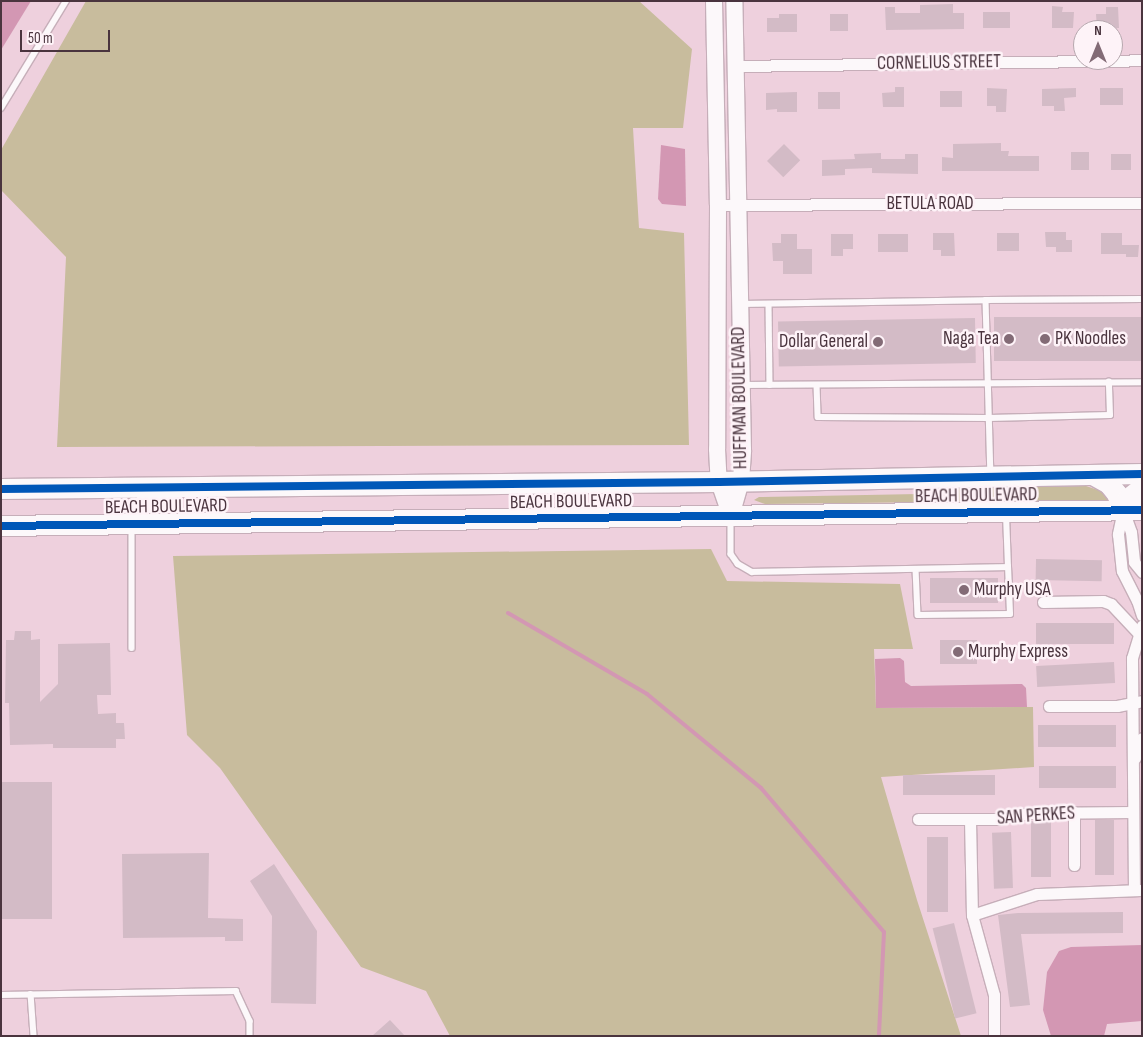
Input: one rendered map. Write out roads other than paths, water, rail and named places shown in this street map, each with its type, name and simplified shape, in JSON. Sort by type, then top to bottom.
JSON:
[{"type":"highway","points":[[1,489],[719,482],[1142,474]]},
{"type":"highway","points":[[1093,475],[1108,484],[1133,510]]},
{"type":"highway","points":[[132,524],[138,510],[148,501],[177,487]]},
{"type":"highway","points":[[110,488],[122,498],[128,509],[132,524]]},
{"type":"highway","points":[[1133,510],[1128,500],[1142,488]]},
{"type":"highway","name":"BEACH BOULEVARD","points":[[1,526],[1133,510]]},
{"type":"street","name":"HUFFMAN BOULEVARD","points":[[714,1],[718,205],[716,386],[719,482],[731,516]]},
{"type":"street","name":"HUFFMAN BOULEVARD","points":[[731,516],[741,481],[743,450],[734,1]]},
{"type":"street","name":"CORNELIUS STREET","points":[[736,66],[1142,60]]},
{"type":"street","name":"BETULA ROAD","points":[[718,205],[1142,202]]},
{"type":"street","points":[[718,241],[725,255],[726,300],[730,304],[739,304]]},
{"type":"street","points":[[1133,510],[1131,532],[1134,562],[1142,572]]},
{"type":"street","points":[[1133,510],[1118,534],[1122,571],[1137,600],[1142,615]]},
{"type":"street","points":[[972,914],[1037,894],[1138,890],[1132,812],[1132,766],[1137,701],[1132,658],[1141,632],[1111,604],[1103,601],[1043,602]]},
{"type":"street","points":[[1049,706],[1117,706],[1137,701]]},
{"type":"street","points":[[1132,766],[1142,738]]},
{"type":"street","points":[[1074,812],[1074,865]]},
{"type":"street","name":"SAN PERKES","points":[[994,1036],[994,995],[972,914],[970,820],[996,819],[1030,813],[1132,812]]},
{"type":"street","points":[[918,819],[970,820]]},
{"type":"lane","points":[[1,108],[66,1]]},
{"type":"lane","points":[[739,304],[1142,299]]},
{"type":"lane","points":[[986,300],[991,476]]},
{"type":"lane","points":[[769,304],[770,385]]},
{"type":"lane","points":[[817,385],[818,417],[989,418],[1110,415],[1109,382]]},
{"type":"lane","points":[[742,386],[1142,382]]},
{"type":"lane","points":[[916,569],[918,615],[1010,614],[1006,512]]},
{"type":"lane","points":[[731,516],[731,554],[738,564],[752,572],[1008,567]]},
{"type":"lane","points":[[132,524],[132,648]]},
{"type":"lane","points":[[1,994],[236,991],[250,1021],[250,1036]]},
{"type":"lane","points":[[31,994],[34,1036]]},
{"type":"waterway","points":[[508,613],[647,694],[761,788],[884,932],[879,1036]]},
{"type":"place","name":"Naga Tea","points":[[1009,339]]},
{"type":"place","name":"PK Noodles","points":[[1045,339]]},
{"type":"place","name":"Dollar General","points":[[878,342]]},
{"type":"place","name":"Murphy USA","points":[[964,590]]},
{"type":"place","name":"Murphy Express","points":[[958,652]]}]
